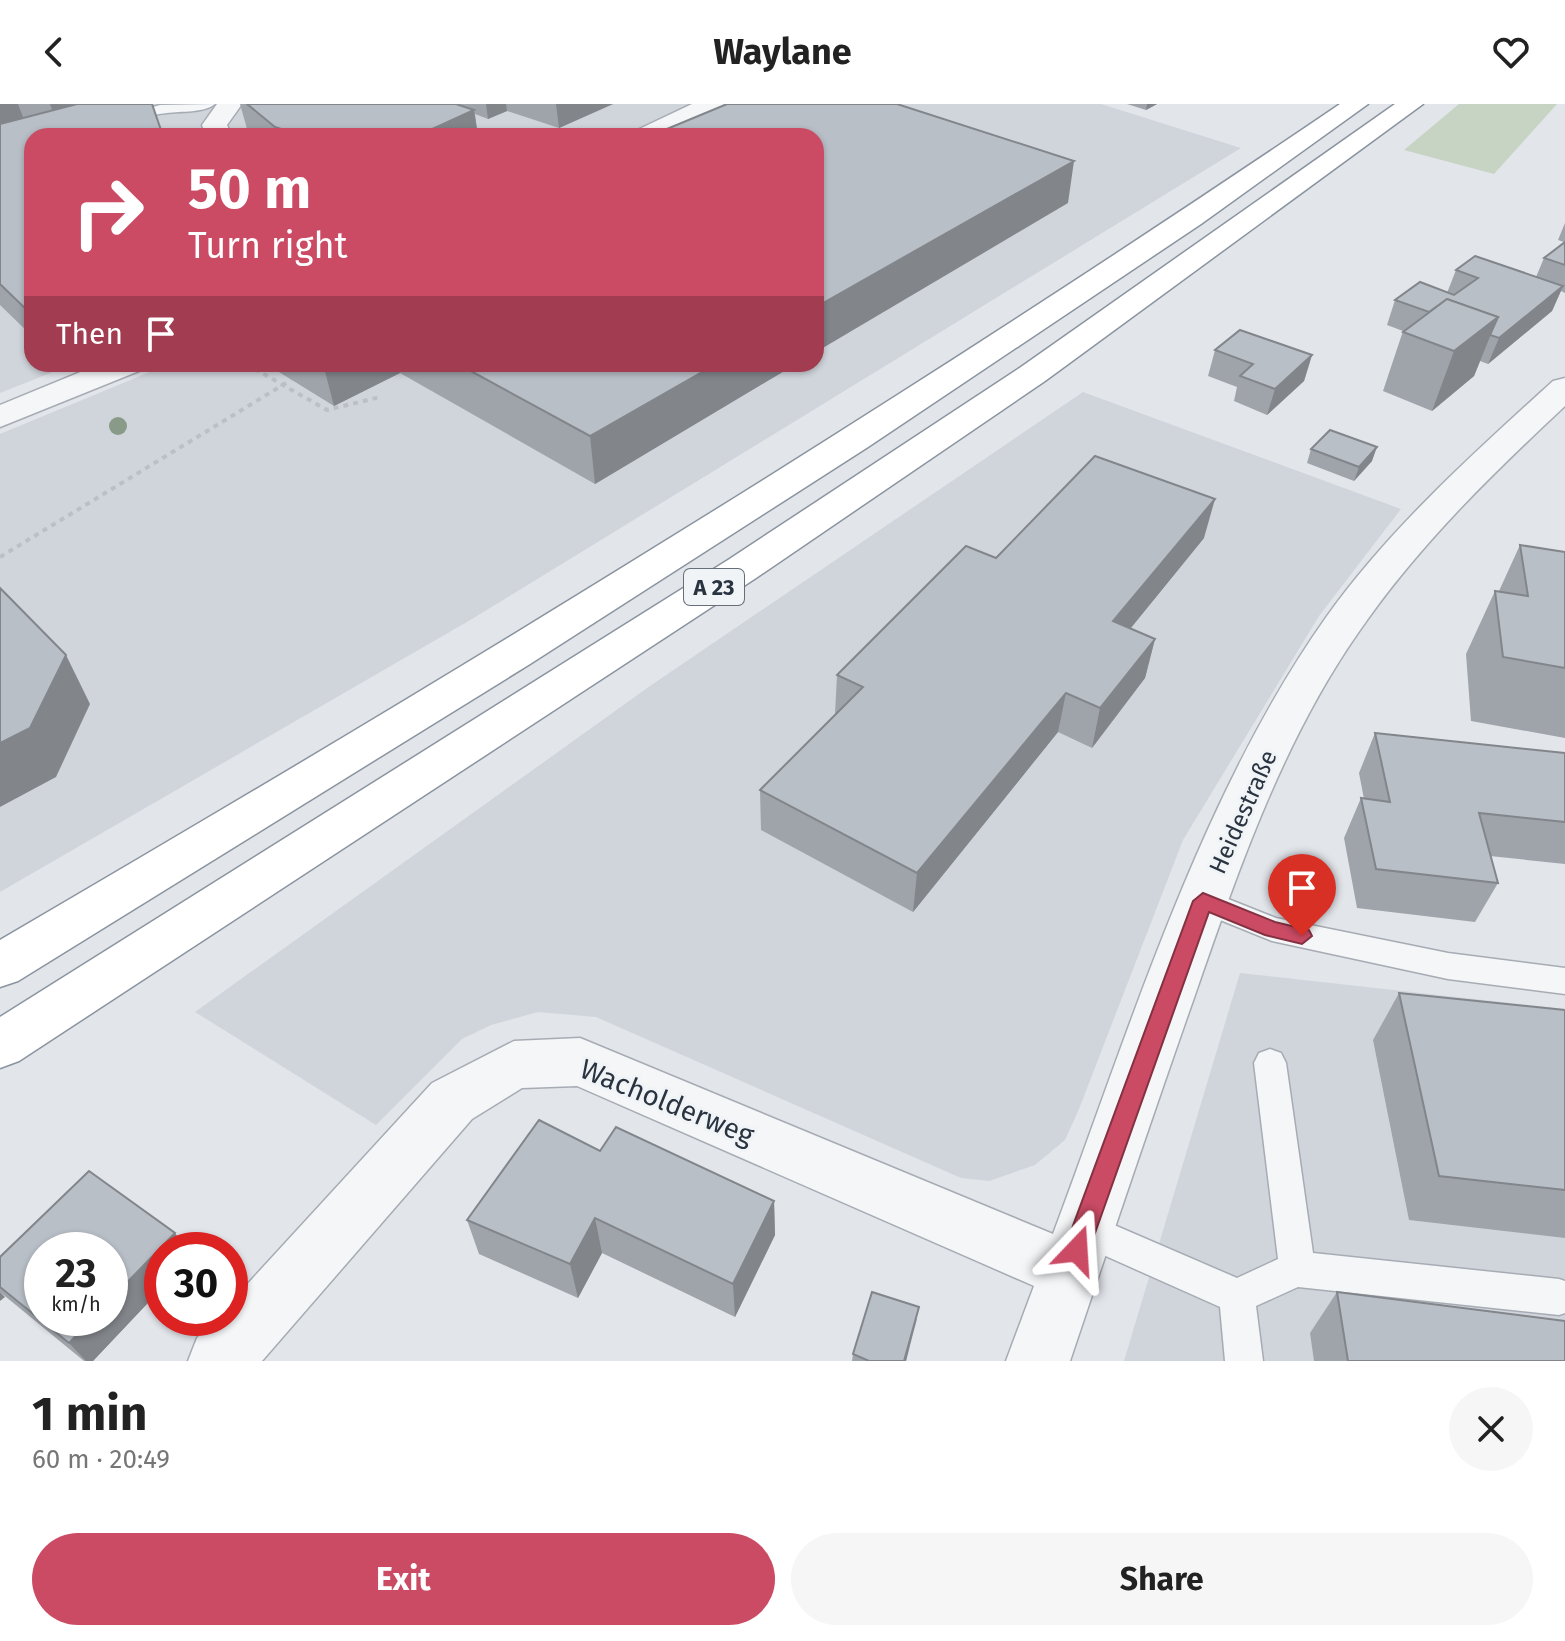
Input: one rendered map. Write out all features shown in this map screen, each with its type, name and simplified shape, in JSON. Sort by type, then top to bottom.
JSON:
[{"type":"highway","name":"A 23","points":[[0,966],[644,573],[992,351],[1356,104]]},
{"type":"highway","name":"A 23","points":[[0,1045],[742,569],[1033,374],[1411,104]]},
{"type":"street","points":[[215,128],[214,125],[230,104]]},
{"type":"street","points":[[661,128],[712,104]]},
{"type":"street","points":[[1,415],[108,372]]},
{"type":"street","name":"Heidestraße","points":[[1038,1361],[1203,901],[1287,716],[1342,625],[1479,467],[1565,388]]},
{"type":"street","name":"Wacholderweg","points":[[220,1361],[452,1101],[514,1065],[580,1062],[1077,1250]]},
{"type":"lane","points":[[88,128],[160,109],[208,104]]},
{"type":"lane","points":[[1203,901],[1272,929],[1448,966],[1565,981]]},
{"type":"lane","points":[[1270,1063],[1297,1269]]},
{"type":"lane","points":[[1077,1250],[1237,1296],[1297,1269],[1559,1297]]},
{"type":"lane","points":[[1237,1296],[1244,1361]]},
{"type":"path","points":[[260,372],[327,410],[338,410],[367,395],[380,397]]},
{"type":"path","points":[[0,557],[291,380]]},
{"type":"shaded area","points":[[0,104],[696,104],[640,128],[24,128],[24,372],[53,372],[0,393]]},
{"type":"shaded area","points":[[730,104],[1101,104],[1241,148],[472,619],[0,892],[0,434],[150,372],[824,372],[824,128],[794,128]]},
{"type":"shaded area","points":[[1083,392],[1401,509],[1319,616],[1183,840],[1065,1140],[1035,1165],[989,1181],[961,1178],[596,1017],[538,1012],[491,1025],[462,1039],[376,1125],[195,1012],[650,686]]},
{"type":"shaded area","points":[[1240,973],[1565,1009],[1565,1361],[1124,1361]]},
{"type":"green space","points":[[1459,104],[1557,104],[1494,174],[1404,150]]},
{"type":"building","points":[[77,104],[152,104],[160,128],[24,128],[24,307],[0,284],[0,124]]},
{"type":"building","points":[[247,104],[456,104],[474,110],[435,128],[275,127]]},
{"type":"building","points":[[727,104],[897,104],[1074,161],[824,302],[824,128],[669,128]]},
{"type":"building","points":[[1565,242],[1565,265],[1544,258]]},
{"type":"building","points":[[1475,256],[1563,286],[1499,338],[1490,335],[1498,317],[1447,299],[1429,312],[1395,300],[1420,282],[1454,295],[1478,278],[1456,270]]},
{"type":"building","points":[[1447,299],[1498,317],[1454,351],[1403,332]]},
{"type":"building","points":[[1240,330],[1312,355],[1275,389],[1240,376],[1253,364],[1215,350]]},
{"type":"building","points":[[473,372],[702,372],[590,436]]},
{"type":"building","points":[[1330,430],[1377,447],[1359,467],[1311,449]]},
{"type":"building","points":[[1095,456],[1215,499],[1113,621],[1155,639],[1100,708],[1066,693],[917,873],[760,790],[863,687],[837,675],[966,546],[996,558]]},
{"type":"building","points":[[1520,545],[1565,552],[1565,668],[1503,657],[1495,591],[1528,596]]},
{"type":"building","points":[[0,588],[66,655],[30,728],[0,743]]},
{"type":"building","points":[[1375,733],[1565,753],[1565,822],[1479,813],[1498,883],[1376,869],[1361,798],[1390,802]]},
{"type":"building","points":[[1399,993],[1565,1010],[1565,1190],[1439,1176]]},
{"type":"building","points":[[539,1120],[600,1151],[616,1127],[774,1201],[733,1284],[595,1218],[570,1264],[467,1220]]},
{"type":"building","points":[[89,1171],[174,1232],[144,1232],[144,1265],[128,1281],[128,1232],[26,1232]]},
{"type":"building","points":[[24,1234],[24,1306],[0,1287],[0,1257]]},
{"type":"building","points":[[872,1292],[919,1307],[904,1361],[869,1361],[853,1354]]},
{"type":"building","points":[[1337,1292],[1565,1321],[1565,1361],[1348,1361]]},
{"type":"building","points":[[60,1336],[76,1336],[69,1343]]},
{"type":"route","points":[[1077,1250],[1203,901],[1272,929],[1302,936]]}]
